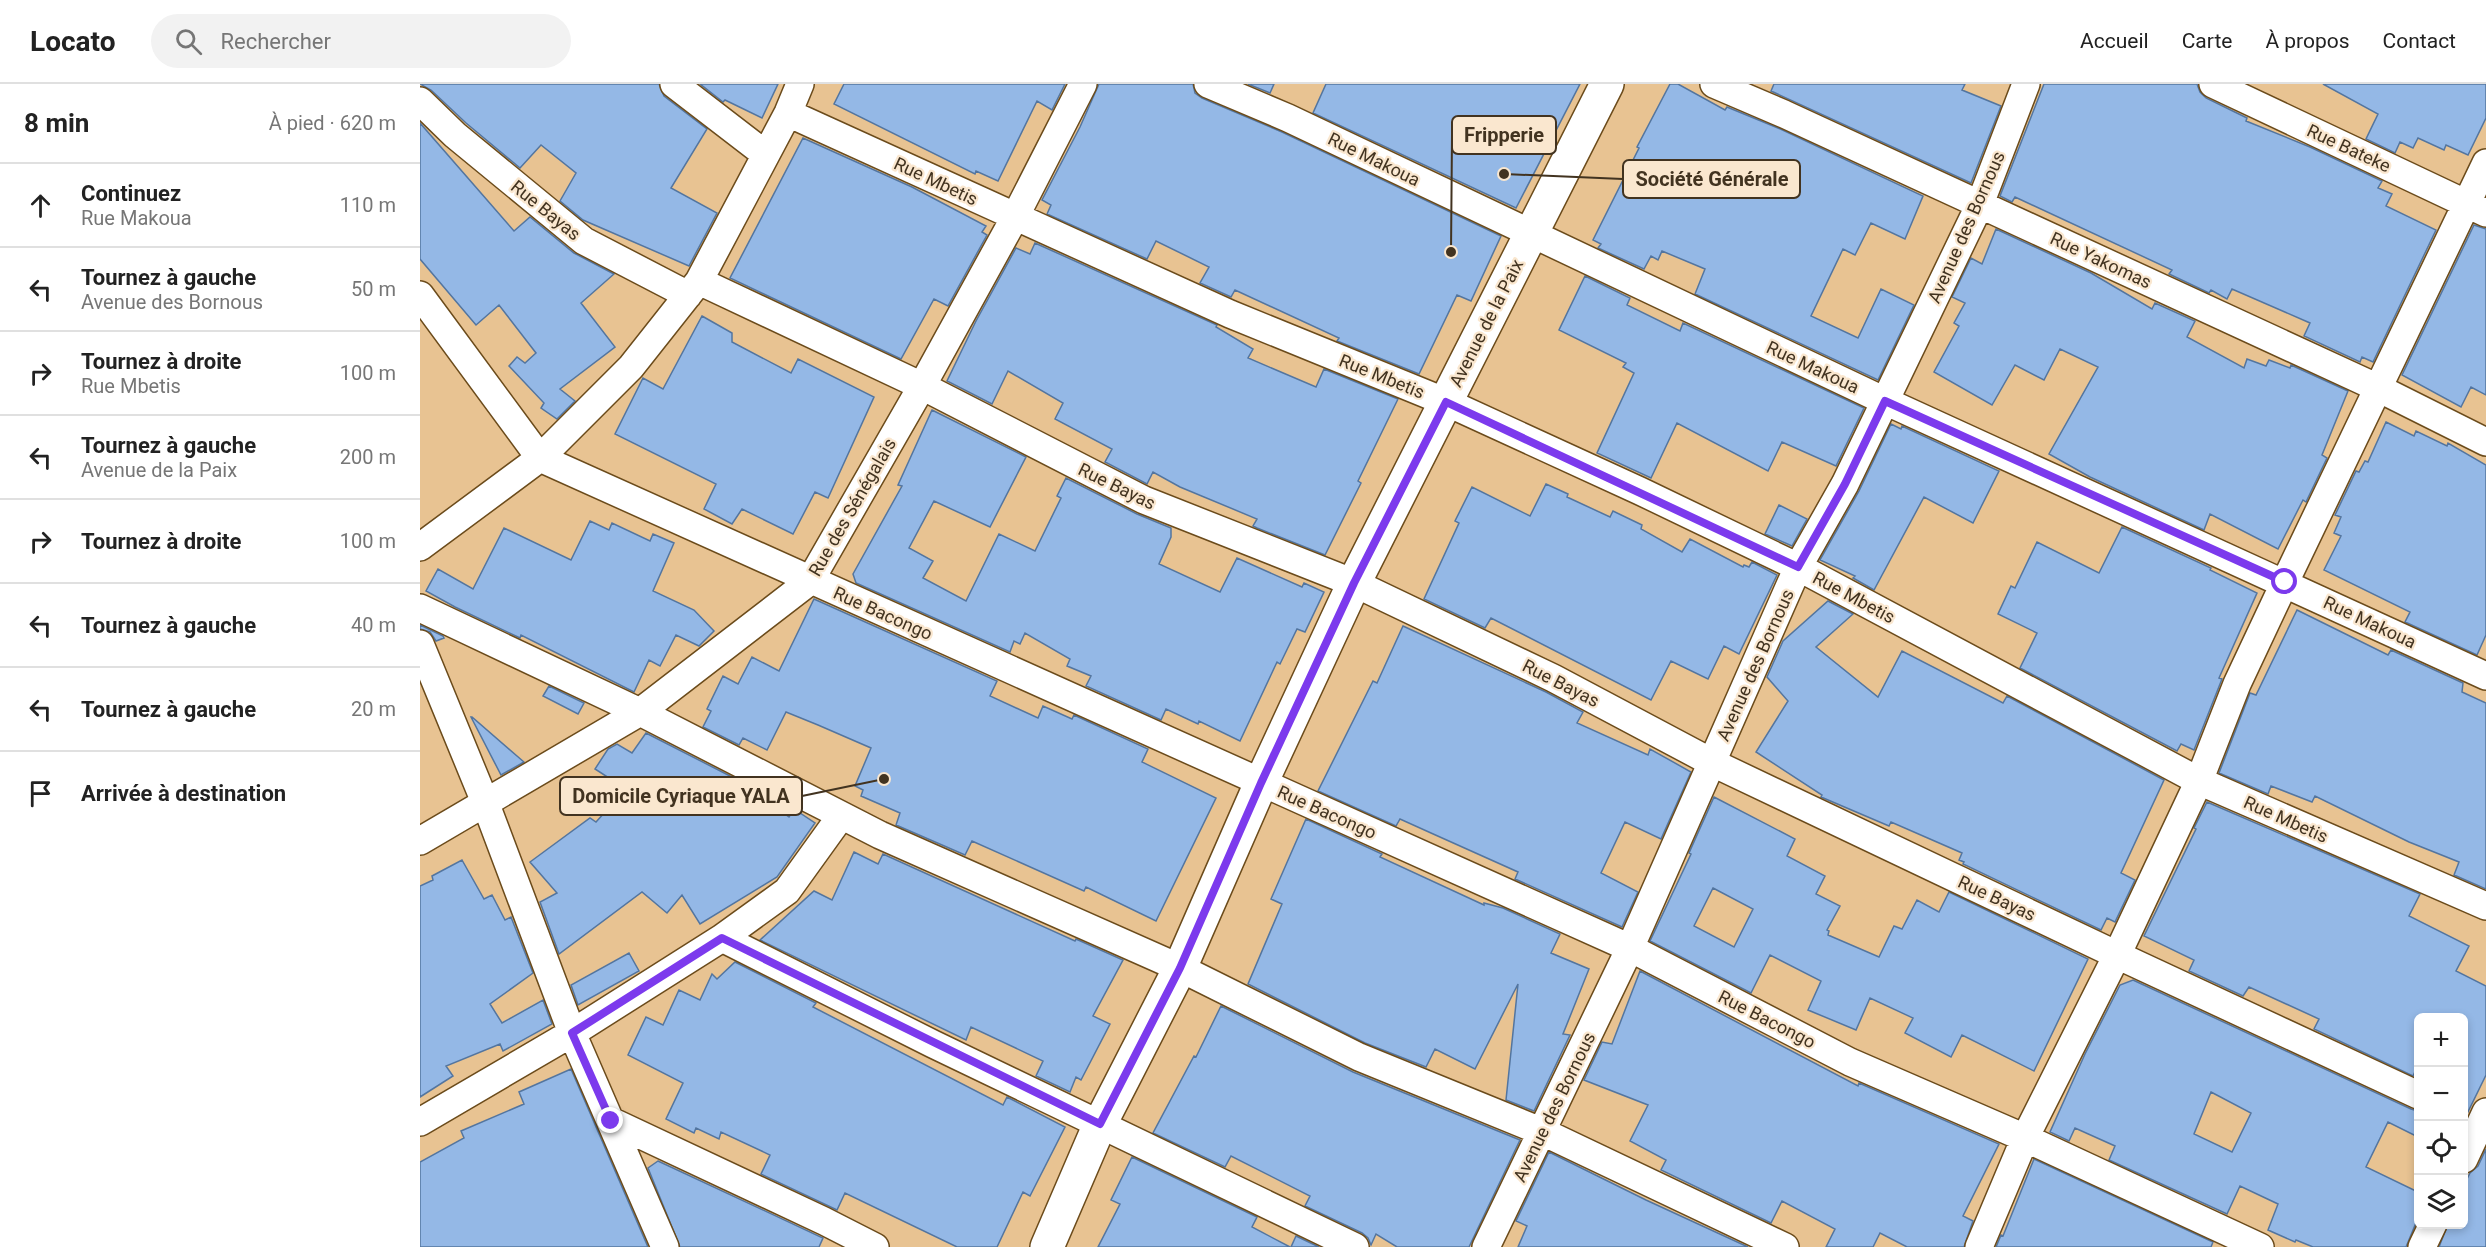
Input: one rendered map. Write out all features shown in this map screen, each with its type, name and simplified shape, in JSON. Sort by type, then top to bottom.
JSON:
[{"type":"main road","name":"Avenue de la Paix","points":[[1047,1247],[1100,1124],[1180,968],[1261,783],[1354,583],[1607,84]]},
{"type":"street","points":[[674,84],[765,154]]},
{"type":"street","points":[[420,547],[540,458],[631,367],[694,288],[788,112],[800,84]]},
{"type":"street","name":"Rue des Sénégalais","points":[[420,841],[640,712],[810,580],[922,386],[1015,217],[1083,84]]},
{"type":"street","name":"Rue Makoua","points":[[1208,84],[1298,123],[1885,401],[2285,582],[2486,676]]},
{"type":"street","name":"Rue Yakomas","points":[[1714,84],[1794,118],[2376,387],[2486,442]]},
{"type":"street","name":"Avenue des Bornous","points":[[1486,1247],[1630,948],[1798,567],[1845,484],[1980,204],[2026,84]]},
{"type":"street","name":"Rue Bateke","points":[[2213,84],[2476,208]]},
{"type":"street","name":"Rue Bayas","points":[[420,101],[455,135],[584,241],[922,386],[1144,500],[1354,583],[1553,678],[1713,763],[2117,956],[2414,1093]]},
{"type":"street","name":"Rue Mbetis","points":[[788,112],[1230,314],[1446,402],[1798,567],[2199,781],[2486,906]]},
{"type":"street","points":[[1979,1247],[2025,1138],[2117,956],[2199,781],[2237,684],[2376,387],[2476,208],[2486,163]]},
{"type":"street","name":"Rue Bacongo","points":[[420,295],[540,458],[1630,948],[1850,1062],[2025,1138],[2260,1247]]},
{"type":"street","points":[[420,608],[640,712],[841,816],[1180,968],[1359,1057],[1543,1132],[1785,1247]]},
{"type":"street","points":[[420,645],[485,802],[572,1033],[665,1247]]},
{"type":"street","points":[[420,1122],[572,1033],[722,938],[787,891],[841,816]]},
{"type":"street","points":[[722,938],[1355,1247]]},
{"type":"street","points":[[2468,1147],[2479,1119]]},
{"type":"street","points":[[611,1121],[875,1247]]},
{"type":"street","points":[[2422,1247],[2431,1229]]},
{"type":"building","points":[[420,84],[659,84],[664,96],[707,129],[671,188],[717,213],[689,266],[583,220],[560,201],[576,173],[541,145],[520,168],[431,90]]},
{"type":"building","points":[[700,84],[778,84],[762,118],[725,100],[723,102]]},
{"type":"building","points":[[844,84],[1065,84],[1052,110],[1037,101],[998,181],[976,171],[975,174],[834,104]]},
{"type":"building","points":[[1099,84],[1193,84],[1195,93],[1202,98],[1282,132],[1501,236],[1471,301],[1457,295],[1419,374],[1337,341],[1339,338],[1235,290],[1231,297],[1200,283],[1209,267],[1156,241],[1147,259],[1047,214],[1051,205],[1042,200],[1080,127]]},
{"type":"building","points":[[1248,84],[1274,84],[1270,93]]},
{"type":"building","points":[[1326,84],[1580,84],[1516,208],[1313,113]]},
{"type":"building","points":[[1670,84],[1678,84],[1725,110],[1727,107],[1778,128],[1923,196],[1905,239],[1871,223],[1855,255],[1843,249],[1811,316],[1858,338],[1881,289],[1914,305],[1878,380],[1695,294],[1705,269],[1662,251],[1658,260],[1651,256],[1644,269],[1598,248],[1601,244],[1593,240]]},
{"type":"building","points":[[1774,84],[1965,84],[1962,90],[2001,106],[1971,183],[1771,91]]},
{"type":"building","points":[[2044,84],[2197,84],[2200,92],[2206,98],[2247,118],[2246,121],[2310,147],[2382,181],[2378,188],[2392,194],[2386,206],[2436,230],[2373,362],[2362,357],[2360,362],[2304,336],[2310,323],[2232,289],[2227,299],[2211,290],[2209,293],[2169,274],[2172,270],[2015,197],[2012,202],[2000,196]]},
{"type":"building","points":[[2323,84],[2486,84],[2486,118],[2468,155],[2446,145],[2444,150],[2418,138],[2413,148],[2400,142],[2395,153],[2366,139],[2378,114]]},
{"type":"building","points":[[420,123],[514,231],[530,217],[574,253],[614,274],[581,303],[615,347],[560,389],[575,401],[557,419],[541,408],[544,403],[509,366],[517,357],[525,363],[536,353],[499,305],[476,325],[420,259]]},
{"type":"building","points":[[803,138],[912,187],[986,226],[982,232],[987,235],[948,306],[934,299],[901,359],[730,278]]},
{"type":"building","points":[[2474,225],[2486,229],[2486,395],[2471,387],[2461,407],[2402,375]]},
{"type":"building","points":[[1996,229],[2091,273],[2152,309],[2155,303],[2195,321],[2187,337],[2244,368],[2247,359],[2266,366],[2269,360],[2290,368],[2291,365],[2348,391],[2322,455],[2327,458],[2306,502],[2303,500],[2278,549],[2210,514],[2204,530],[2090,477],[2049,454],[2098,367],[2060,349],[2044,380],[2015,365],[1992,405],[1934,372],[1959,326],[1954,323],[1965,303],[1952,297],[1971,258],[1982,264]]},
{"type":"building","points":[[1035,243],[1217,325],[1216,327],[1253,349],[1248,358],[1316,387],[1324,369],[1398,399],[1358,481],[1361,483],[1325,555],[1257,528],[1253,526],[1257,519],[1180,487],[1153,472],[1147,484],[1105,462],[1112,449],[1055,419],[1063,403],[1008,371],[992,404],[947,381],[976,321],[1016,248],[1030,254]]},
{"type":"building","points":[[1585,276],[1630,298],[1627,305],[1680,331],[1683,323],[1864,408],[1836,466],[1782,442],[1768,471],[1677,423],[1651,478],[1597,453],[1634,373],[1623,367],[1626,363],[1559,330]]},
{"type":"building","points":[[702,316],[732,333],[732,342],[791,373],[798,359],[874,397],[828,498],[815,492],[793,534],[742,509],[732,524],[704,509],[716,484],[615,434],[643,378],[663,389]]},
{"type":"building","points":[[932,410],[1026,457],[990,527],[934,501],[909,548],[933,561],[923,578],[966,601],[999,534],[1035,551],[1061,498],[1057,496],[1066,478],[1137,514],[1171,528],[1171,537],[1159,564],[1220,592],[1237,558],[1302,587],[1304,583],[1324,592],[1305,632],[1297,629],[1280,664],[1277,662],[1240,741],[1199,721],[1198,724],[1166,709],[1161,720],[1086,686],[1091,676],[1067,666],[1070,659],[1025,633],[1020,644],[1014,641],[1010,652],[856,583],[853,574],[902,486],[898,485]]},
{"type":"building","points":[[2386,422],[2414,436],[2416,431],[2447,446],[2448,443],[2486,465],[2486,635],[2477,655],[2405,622],[2410,612],[2324,570],[2341,536],[2334,533],[2341,517],[2335,515],[2356,471],[2359,472],[2365,461],[2368,462]]},
{"type":"building","points":[[1891,424],[1901,429],[1902,426],[1999,471],[1973,523],[1924,497],[1874,590],[1853,578],[1855,576],[1820,560],[1859,491]]},
{"type":"building","points":[[1546,484],[1568,494],[1567,497],[1610,517],[1613,511],[1642,525],[1641,529],[1682,552],[1690,539],[1743,567],[1744,565],[1749,567],[1752,562],[1777,575],[1739,654],[1724,646],[1708,679],[1671,661],[1651,700],[1491,618],[1485,628],[1424,599],[1459,523],[1455,521],[1472,487],[1530,516]]},
{"type":"building","points":[[1779,505],[1807,519],[1792,546],[1765,534]]},
{"type":"building","points":[[590,521],[609,530],[612,523],[650,541],[653,534],[674,543],[653,591],[694,610],[714,631],[699,646],[676,635],[660,666],[649,660],[634,692],[521,635],[520,638],[426,591],[438,569],[473,589],[504,528],[571,560]]},
{"type":"building","points":[[2122,527],[2211,568],[2210,570],[2257,593],[2219,678],[2222,679],[2194,750],[2181,744],[2177,751],[2020,668],[2037,633],[1998,614],[2011,586],[2015,588],[2037,542],[2099,573]]},
{"type":"building","points":[[814,599],[997,681],[990,696],[1038,718],[1043,706],[1072,719],[1074,715],[1148,749],[1142,762],[1216,798],[1156,921],[1086,887],[1084,891],[972,841],[965,855],[896,825],[900,813],[861,796],[863,790],[855,786],[871,748],[818,725],[786,712],[767,750],[743,738],[739,745],[703,727],[711,711],[707,709],[723,676],[738,684],[752,657],[779,671]]},
{"type":"building","points":[[1828,601],[1853,614],[1816,647],[1878,697],[1902,651],[2003,703],[2007,696],[2164,780],[2121,873],[2135,880],[2115,922],[2107,918],[2101,930],[1963,864],[1964,862],[1959,860],[1962,853],[1891,822],[1889,826],[1821,797],[1822,795],[1756,752],[1788,701],[1767,677],[1783,641]]},
{"type":"building","points":[[2297,610],[2388,655],[2391,650],[2463,683],[2462,692],[2486,703],[2486,889],[2454,875],[2459,862],[2409,842],[2315,796],[2312,802],[2271,786],[2268,794],[2219,773],[2250,693],[2256,695]]},
{"type":"building","points":[[420,625],[444,638],[436,641],[430,632],[420,629]]},
{"type":"building","points":[[1403,626],[1546,692],[1583,712],[1577,723],[1648,755],[1650,749],[1691,772],[1661,839],[1625,822],[1601,873],[1638,892],[1622,927],[1515,879],[1518,872],[1400,819],[1396,826],[1318,791],[1373,681],[1377,683]]},
{"type":"building","points":[[549,686],[584,703],[578,714],[543,696]]},
{"type":"building","points":[[472,717],[524,762],[501,775]]},
{"type":"building","points":[[646,733],[734,778],[789,817],[794,809],[815,823],[777,877],[700,924],[682,895],[667,913],[642,892],[559,954],[540,902],[557,893],[530,862],[590,818],[596,822],[626,789],[595,769],[608,749],[617,744],[632,753]]},
{"type":"building","points":[[1714,797],[1795,839],[1787,856],[1825,876],[1816,894],[1840,906],[1827,930],[1828,935],[1879,957],[1894,926],[1902,929],[1917,900],[1939,912],[1949,892],[2088,959],[2034,1071],[1962,1035],[1951,1057],[1905,1033],[1913,1018],[1870,998],[1856,1030],[1808,1010],[1821,981],[1770,955],[1751,993],[1650,941],[1691,854],[1689,853]],"holes":[[[1713,888],[1753,909],[1734,947],[1694,926]]]},
{"type":"building","points":[[2207,802],[2420,894],[2409,916],[2469,946],[2456,971],[2486,986],[2486,1075],[2468,1112],[2468,1013],[2414,1013],[2413,1076],[2314,1029],[2319,1019],[2249,987],[2243,996],[2189,971],[2194,960],[2144,936],[2196,829],[2194,828]]},
{"type":"building","points":[[1306,819],[1382,854],[1380,857],[1484,905],[1484,903],[1503,908],[1560,934],[1551,953],[1589,969],[1563,1034],[1570,1035],[1534,1111],[1506,1100],[1518,984],[1475,1069],[1435,1049],[1426,1067],[1365,1043],[1248,984],[1282,904],[1271,899]]},
{"type":"building","points":[[854,852],[878,864],[883,854],[1075,941],[1076,939],[1123,960],[1093,1016],[1110,1024],[1081,1080],[1076,1077],[1070,1092],[1036,1076],[1043,1061],[971,1027],[966,1040],[760,940],[814,891],[832,900]]},
{"type":"building","points":[[462,860],[484,899],[492,895],[505,920],[511,917],[533,973],[490,1004],[502,1023],[543,1000],[552,1024],[503,1051],[500,1044],[446,1066],[453,1076],[420,1097],[420,886],[433,880],[432,876]]},
{"type":"building","points":[[629,953],[639,971],[578,1005],[571,985]]},
{"type":"building","points":[[735,962],[816,1003],[813,1007],[1003,1105],[1007,1097],[1065,1127],[1030,1196],[1023,1192],[997,1247],[957,1247],[845,1193],[837,1210],[761,1174],[770,1155],[721,1132],[719,1139],[696,1128],[694,1133],[666,1119],[683,1083],[628,1055],[646,1017],[663,1025],[679,990],[700,1000],[712,974],[717,979]]},
{"type":"building","points":[[1640,971],[1858,1086],[1859,1083],[1999,1144],[1963,1216],[1973,1221],[1964,1247],[1907,1247],[1880,1233],[1873,1247],[1826,1247],[1835,1229],[1782,1201],[1771,1223],[1661,1170],[1666,1160],[1630,1141],[1648,1105],[1584,1080],[1602,1042],[1612,1044]]},
{"type":"building","points":[[2133,980],[2414,1110],[2414,1135],[2388,1122],[2366,1167],[2414,1190],[2414,1228],[2406,1247],[2313,1247],[2296,1240],[2295,1242],[2268,1230],[2278,1204],[2240,1186],[2227,1214],[2109,1160],[2115,1146],[2075,1128],[2069,1141],[2050,1132],[2085,1054],[2120,985]],"holes":[[[2211,1092],[2251,1113],[2232,1152],[2194,1134]]]},
{"type":"building","points":[[1221,1006],[1353,1072],[1520,1140],[1469,1247],[1397,1247],[1376,1234],[1371,1245],[1362,1233],[1305,1206],[1310,1196],[1231,1156],[1225,1167],[1153,1133],[1194,1056],[1196,1057]]},
{"type":"building","points":[[571,1069],[648,1247],[420,1247],[420,1162],[464,1138],[461,1131],[524,1104],[519,1092]]},
{"type":"building","points":[[2486,1149],[2486,1247],[2439,1247],[2446,1229],[2468,1229],[2468,1177],[2478,1166]]},
{"type":"building","points":[[1549,1152],[1748,1247],[1518,1247],[1527,1226],[1516,1221]]},
{"type":"building","points":[[1132,1157],[1257,1217],[1252,1227],[1290,1247],[1098,1247],[1120,1204],[1111,1200]]},
{"type":"building","points":[[2034,1159],[2213,1242],[2211,1247],[1996,1247],[2001,1235],[2003,1236]]},
{"type":"building","points":[[658,1161],[823,1238],[819,1247],[680,1247],[648,1168]]},
{"type":"building","points":[[1296,1236],[1319,1247],[1291,1247]]},
{"type":"place","name":"Société Générale","points":[[1504,174]]},
{"type":"place","name":"Fripperie","points":[[1451,252]]},
{"type":"place","name":"Domicile Cyriaque YALA","points":[[884,779]]},
{"type":"route","points":[[611,1121],[572,1033],[722,938],[933,1044],[1100,1124],[1180,968],[1261,783],[1354,583],[1446,402],[1798,567],[1845,484],[1885,401],[2285,582]]}]
